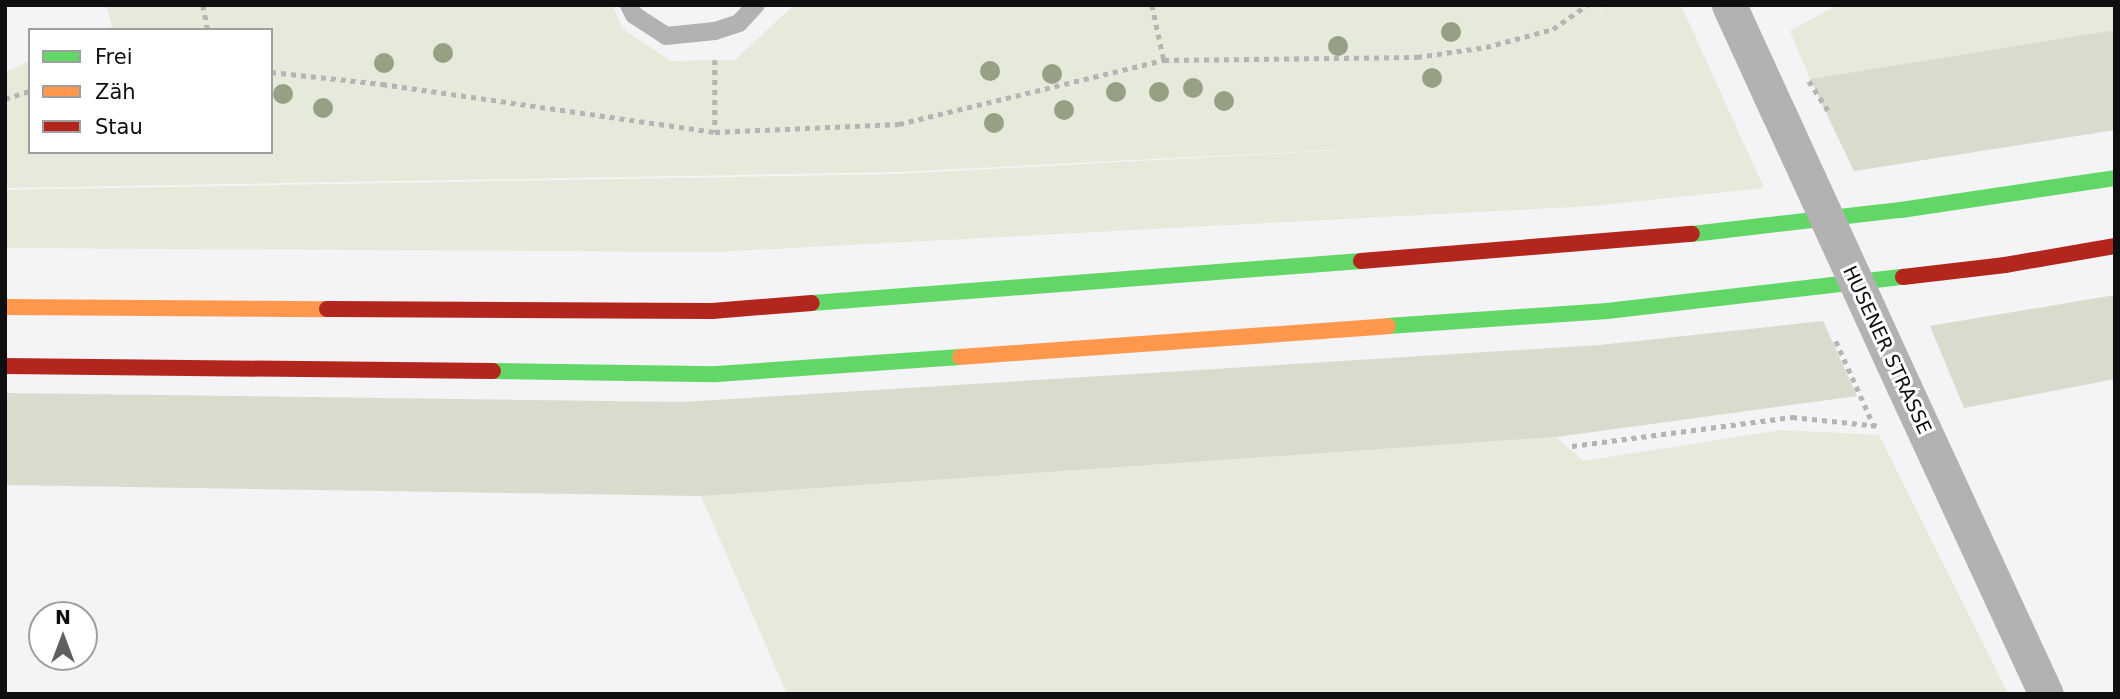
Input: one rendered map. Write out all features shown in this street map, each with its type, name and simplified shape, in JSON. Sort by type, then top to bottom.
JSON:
[{"type":"highway","points":[[5,307],[712,311],[1627,241],[1901,210],[2115,178]]},
{"type":"highway","points":[[5,366],[717,373],[1608,311],[2005,265],[2115,246]]},
{"type":"street","name":"HUSENER STRASSE","points":[[1729,5],[2046,694]]},
{"type":"lane","points":[[629,5],[641,21],[666,36],[715,31],[739,23],[756,5]]},
{"type":"path","points":[[203,5],[208,28]]},
{"type":"path","points":[[1152,5],[1164,60]]},
{"type":"path","points":[[273,72],[382,83],[715,132],[899,124],[1164,60],[1418,57],[1486,47],[1553,29],[1587,5]]},
{"type":"path","points":[[715,31],[715,132]]},
{"type":"path","points":[[1810,82],[1829,112]]},
{"type":"path","points":[[5,99],[28,92]]},
{"type":"path","points":[[1836,341],[1874,426]]},
{"type":"path","points":[[1572,446],[1791,417],[1874,426],[1923,427]]},
{"type":"shaded area","points":[[106,5],[612,5],[623,29],[671,61],[735,60],[794,5],[1599,5],[1612,35],[1600,5],[1681,5],[1764,188],[1593,206],[715,252],[5,248],[5,190],[898,174],[1492,142],[898,172],[5,188],[5,72],[28,62],[28,154],[273,154],[273,28],[108,28],[112,26]]},
{"type":"shaded area","points":[[1837,5],[2115,5],[2115,30],[1810,79],[1790,31]]},
{"type":"shaded area","points":[[1781,430],[1879,435],[2008,694],[787,694],[701,496],[1556,437],[1583,461]]},
{"type":"green space","points":[[2115,30],[2115,130],[1854,171],[1810,79]]},
{"type":"green space","points":[[2115,295],[2115,379],[1964,408],[1930,326]]},
{"type":"green space","points":[[1823,321],[1857,396],[1556,437],[701,496],[5,485],[5,393],[683,402],[1600,345]]},
{"type":"traffic: fast","points":[[1692,234],[1901,210],[2115,178]]},
{"type":"traffic: fast","points":[[812,303],[1361,261]]},
{"type":"traffic: fast","points":[[1388,326],[1607,311],[1903,277]]},
{"type":"traffic: fast","points":[[493,371],[717,374],[960,357]]},
{"type":"traffic: slow","points":[[5,307],[327,309]]},
{"type":"traffic: slow","points":[[960,357],[1388,326]]},
{"type":"traffic: jam","points":[[1361,261],[1692,234]]},
{"type":"traffic: jam","points":[[1903,277],[2005,265],[2115,246]]},
{"type":"traffic: jam","points":[[327,309],[712,311],[812,303]]},
{"type":"traffic: jam","points":[[5,366],[493,371]]}]
